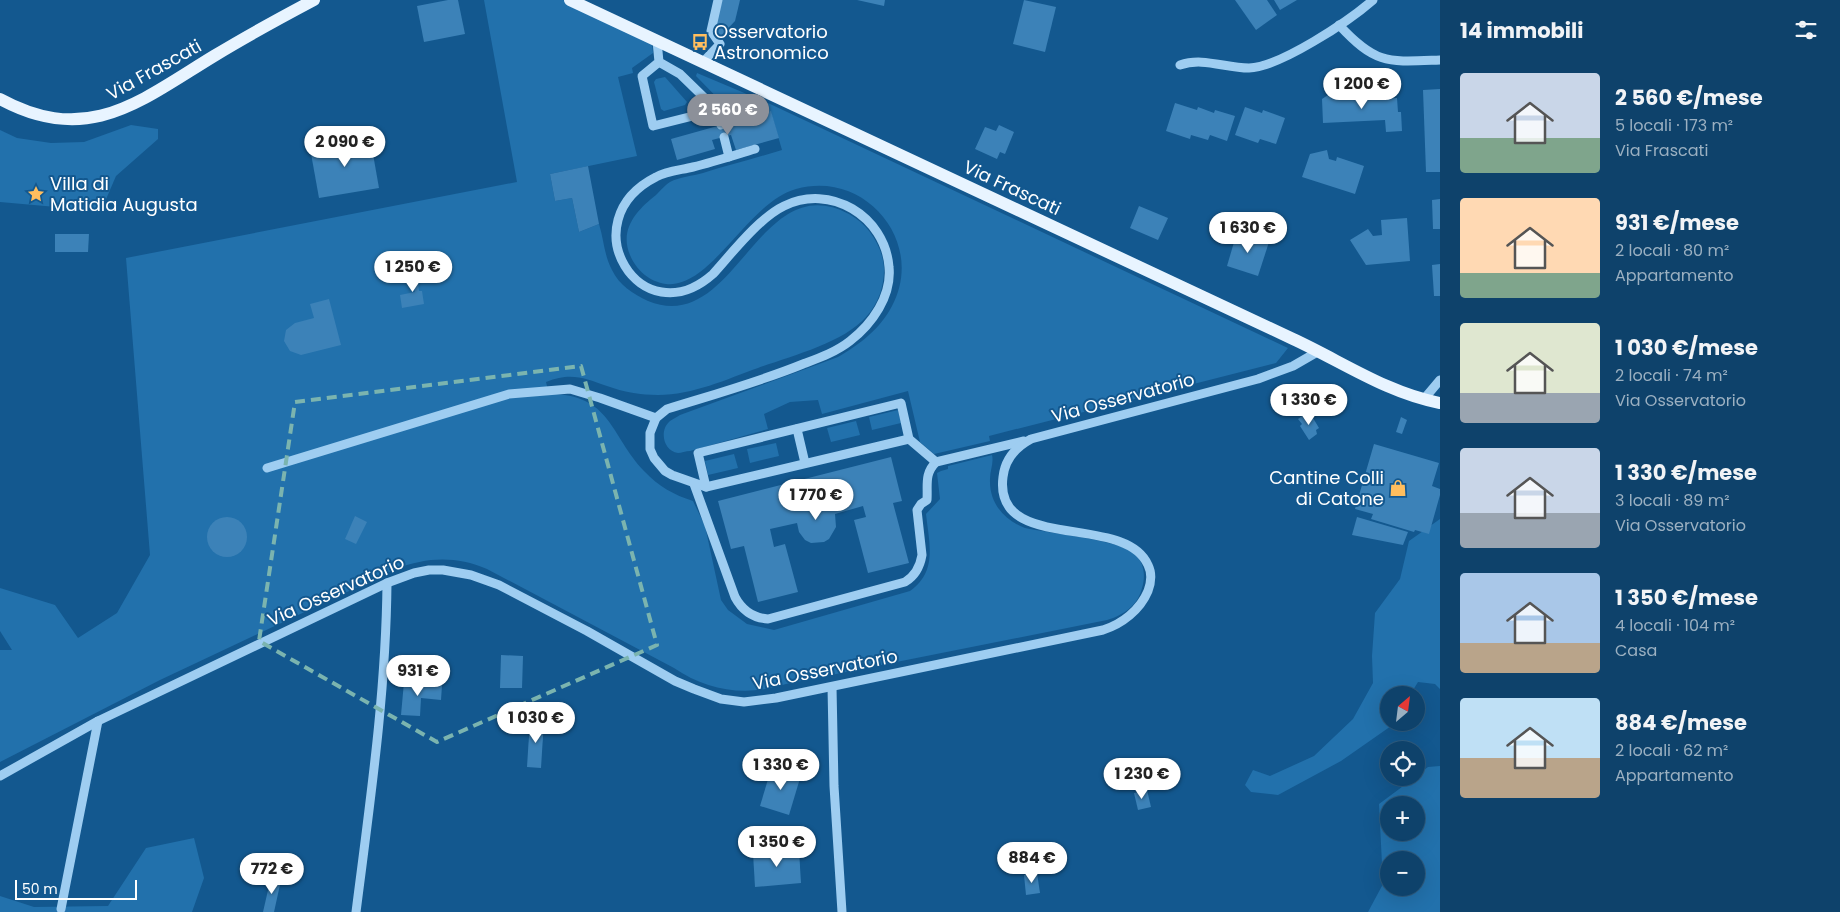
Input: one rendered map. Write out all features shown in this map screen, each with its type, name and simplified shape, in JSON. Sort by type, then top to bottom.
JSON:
[{"type":"main road","name":"Via Frascati","points":[[0,99],[26,111],[56,119],[85,119],[109,115],[139,102],[243,38],[314,0]]},
{"type":"main road","name":"Via Frascati","points":[[570,0],[1319,351],[1377,381],[1440,403]]},
{"type":"street","points":[[703,62],[720,44],[711,31],[718,0]]},
{"type":"street","points":[[1180,65],[1196,62],[1239,68],[1263,66],[1287,56],[1339,25],[1373,0]]},
{"type":"street","points":[[1339,25],[1362,48],[1384,59],[1406,62],[1440,60]]},
{"type":"street","points":[[657,41],[659,62]]},
{"type":"street","points":[[659,62],[642,76],[653,126],[717,110]]},
{"type":"street","points":[[659,62],[680,74],[717,110],[721,125]]},
{"type":"street","points":[[724,137],[729,157]]},
{"type":"street","points":[[755,149],[656,176],[631,194],[621,211],[616,227],[618,248],[625,268],[639,282],[655,290],[671,293],[680,292],[697,286],[713,274],[774,212],[794,202],[815,198],[832,199],[848,206],[874,228],[884,247],[888,261],[889,276],[887,289],[879,308],[867,325],[849,342],[838,349],[783,372],[667,409],[656,418],[652,425],[650,441],[654,458],[664,471],[706,487],[910,439]]},
{"type":"street","name":"Via Osservatorio","points":[[0,776],[98,720],[387,583],[428,570],[457,572],[499,584],[675,681],[721,699],[744,702],[832,686],[1103,630],[1118,624],[1136,608],[1148,591],[1150,577],[1147,562],[1136,550],[1114,539],[1051,528],[1032,522],[1016,513],[1006,502],[1002,484],[1006,463],[1016,449],[1032,439],[1258,379],[1293,366],[1319,351]]},
{"type":"street","points":[[1424,399],[1440,380]]},
{"type":"street","points":[[267,468],[509,394],[570,389],[656,418]]},
{"type":"street","points":[[706,487],[698,453],[901,403],[910,439],[936,462]]},
{"type":"street","points":[[797,429],[806,463]]},
{"type":"street","points":[[694,484],[735,597],[748,612],[758,617],[768,618],[905,582],[910,579],[918,569],[922,555],[917,510],[927,500],[927,476],[936,462],[1032,439]]},
{"type":"street","points":[[356,912],[381,715],[387,627],[387,583]]},
{"type":"street","points":[[832,686],[834,786],[842,912]]},
{"type":"street","points":[[61,909],[98,720]]},
{"type":"highlighted area","points":[[581,366],[657,645],[437,742],[259,641],[295,402]]},
{"type":"shaded area","points":[[484,0],[563,0],[652,44],[653,53],[632,68],[633,73],[618,77],[637,156],[550,174],[555,201],[572,198],[579,232],[599,224],[609,264],[618,280],[632,292],[648,301],[678,306],[704,296],[726,276],[769,229],[792,212],[818,205],[849,214],[869,230],[878,245],[884,269],[883,282],[877,301],[866,317],[856,326],[816,348],[710,386],[671,394],[632,393],[577,377],[563,377],[546,382],[549,394],[569,396],[585,401],[597,409],[607,419],[633,457],[649,476],[679,496],[693,501],[705,526],[721,600],[728,610],[747,624],[774,630],[910,591],[925,575],[928,565],[930,546],[926,514],[940,499],[937,473],[948,469],[948,466],[992,455],[990,488],[992,496],[1004,515],[1017,525],[1114,544],[1134,553],[1142,565],[1144,578],[1140,594],[1134,604],[1119,615],[1107,620],[771,688],[742,691],[714,687],[687,676],[487,569],[453,560],[430,560],[396,569],[160,680],[0,762],[0,650],[12,650],[0,631],[0,588],[55,605],[78,638],[117,613],[150,555],[126,258],[517,182]]},
{"type":"shaded area","points":[[697,73],[768,103],[1288,348],[1276,363],[989,436],[990,441],[934,454],[920,442],[908,391],[822,414],[818,400],[790,402],[764,414],[768,429],[690,451],[678,453],[673,451],[664,440],[664,430],[670,421],[680,415],[838,357],[869,335],[882,322],[892,306],[900,282],[901,258],[895,236],[883,216],[866,200],[845,190],[821,186],[796,189],[778,197],[762,210],[714,260],[699,273],[683,282],[666,284],[654,281],[636,266],[627,246],[628,229],[642,207],[666,185],[678,179],[782,150],[771,112],[739,120],[696,76]]},
{"type":"shaded area","points":[[665,77],[687,102],[685,105],[664,111],[661,109],[654,82],[656,79]]},
{"type":"shaded area","points":[[131,125],[158,129],[158,139],[116,176],[101,211],[0,202],[0,130],[17,138],[51,143],[84,142]]},
{"type":"shaded area","points":[[898,410],[901,423],[872,430],[869,417]]},
{"type":"shaded area","points":[[856,421],[860,435],[831,442],[827,428]]},
{"type":"shaded area","points":[[776,443],[779,456],[750,463],[747,449]]},
{"type":"shaded area","points":[[734,454],[738,468],[708,475],[705,461]]},
{"type":"shaded area","points":[[1440,519],[1440,689],[1435,684],[1418,682],[1416,686],[1380,686],[1380,731],[1384,731],[1341,761],[1278,795],[1251,792],[1245,785],[1253,770],[1270,776],[1314,756],[1353,719],[1373,683],[1372,656],[1375,613],[1400,579],[1409,541]]},
{"type":"shaded area","points":[[1440,766],[1440,912],[1368,912],[1380,890],[1380,896],[1425,896],[1425,851],[1381,851],[1381,841],[1425,841],[1425,796],[1390,796],[1403,786],[1425,786],[1425,769],[1428,767]]},
{"type":"shaded area","points":[[194,838],[204,878],[192,912],[0,912],[0,896],[34,907],[108,906],[146,848]]},
{"type":"building","points":[[458,0],[465,34],[424,42],[417,6]]},
{"type":"building","points":[[722,0],[740,0],[735,21],[721,36],[715,29]]},
{"type":"building","points":[[857,0],[885,0],[884,6]]},
{"type":"building","points":[[1024,0],[1056,7],[1045,52],[1013,44]]},
{"type":"building","points":[[1235,0],[1267,0],[1277,15],[1256,30]]},
{"type":"building","points":[[1274,0],[1297,0],[1280,10]]},
{"type":"building","points":[[1337,89],[1343,99],[1353,98],[1353,95],[1375,93],[1375,99],[1397,98],[1398,112],[1401,112],[1402,131],[1386,132],[1385,120],[1323,123],[1322,99]]},
{"type":"building","points":[[1440,89],[1440,172],[1426,172],[1423,90]]},
{"type":"building","points":[[1175,103],[1197,110],[1198,107],[1214,113],[1215,110],[1235,116],[1227,141],[1210,135],[1208,140],[1191,135],[1190,139],[1166,131]]},
{"type":"building","points":[[1245,107],[1262,113],[1263,110],[1285,118],[1276,144],[1260,139],[1258,143],[1235,135]]},
{"type":"building","points":[[771,111],[779,138],[736,150],[731,135],[712,140],[715,149],[677,160],[671,139]]},
{"type":"building","points":[[999,125],[1014,132],[1005,154],[1000,152],[997,159],[975,149],[985,127],[996,131]]},
{"type":"building","points":[[370,137],[379,188],[319,198],[310,148]]},
{"type":"building","points":[[1327,150],[1329,159],[1336,161],[1337,157],[1364,166],[1355,194],[1302,177],[1310,154]]},
{"type":"building","points":[[588,166],[599,224],[579,232],[572,198],[555,201],[550,174]]},
{"type":"building","points":[[1440,199],[1440,229],[1433,229],[1432,200]]},
{"type":"building","points":[[1139,206],[1168,218],[1158,240],[1130,228]]},
{"type":"building","points":[[1407,218],[1410,261],[1366,265],[1350,240],[1368,229],[1373,236],[1382,235],[1381,220]]},
{"type":"building","points":[[1237,232],[1269,242],[1258,276],[1227,266]]},
{"type":"building","points":[[55,234],[89,234],[88,252],[55,252]]},
{"type":"building","points":[[1440,264],[1440,296],[1434,296],[1432,265]]},
{"type":"building","points":[[419,270],[421,283],[418,283],[419,291],[422,291],[424,304],[402,308],[400,295],[415,292],[409,272]]},
{"type":"building","points":[[329,299],[341,345],[301,355],[290,351],[284,341],[286,330],[295,323],[314,318],[310,304]]},
{"type":"building","points":[[1306,413],[1310,419],[1313,418],[1319,428],[1316,430],[1317,434],[1309,440],[1298,419]]},
{"type":"building","points":[[1401,417],[1407,420],[1402,434],[1396,432]]},
{"type":"building","name":"Cantine Colli di Catone","points":[[1374,444],[1439,463],[1432,486],[1440,489],[1440,495],[1429,534],[1415,530],[1414,532],[1371,519],[1373,514],[1355,509]]},
{"type":"building","points":[[891,457],[902,501],[893,503],[909,563],[868,573],[854,520],[866,517],[863,506],[835,514],[836,527],[829,539],[824,542],[811,543],[805,540],[799,532],[797,523],[770,529],[774,547],[785,544],[798,592],[758,602],[744,546],[731,549],[718,501]]},
{"type":"building","points":[[355,516],[367,522],[356,544],[345,539]]},
{"type":"building","points":[[231,517],[238,520],[244,526],[247,537],[246,545],[238,554],[231,557],[223,557],[216,554],[208,545],[207,533],[210,526],[219,518]]},
{"type":"building","points":[[1357,517],[1408,532],[1403,545],[1352,535]]},
{"type":"building","points":[[501,655],[523,656],[522,688],[500,688]]},
{"type":"building","points":[[404,682],[442,685],[441,700],[421,698],[420,716],[401,715]]},
{"type":"building","points":[[530,720],[544,721],[541,768],[527,767]]},
{"type":"building","points":[[772,766],[801,775],[789,815],[760,806]]},
{"type":"building","points":[[1147,790],[1151,807],[1138,810],[1134,793]]},
{"type":"building","points":[[799,850],[801,883],[755,887],[753,853]]},
{"type":"building","points":[[1037,873],[1040,893],[1026,895],[1024,875]]},
{"type":"building","points":[[271,877],[281,880],[274,912],[263,912]]},
{"type":"place","name":"Osservatorio Astronomico","points":[[700,42]]},
{"type":"place","name":"Villa di Matidia Augusta","points":[[36,194]]},
{"type":"place","name":"Cantine Colli di Catone","points":[[1398,488]]}]
